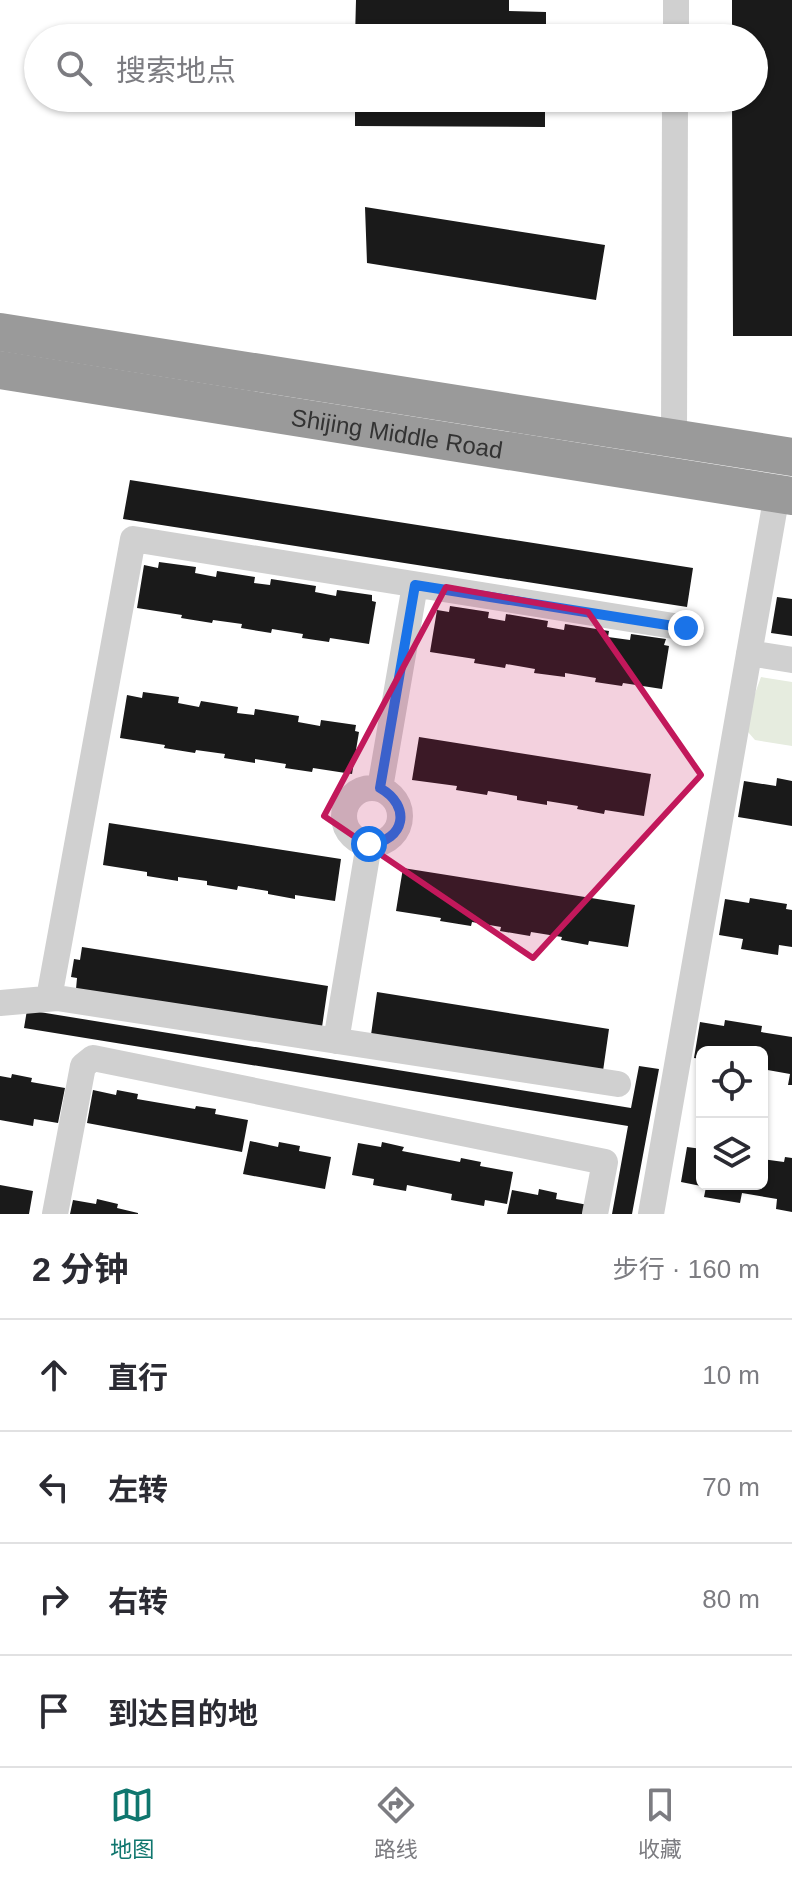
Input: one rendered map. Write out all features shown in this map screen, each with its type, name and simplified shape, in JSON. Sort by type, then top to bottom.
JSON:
[{"type":"highway","name":"Shijing Middle Road","points":[[0,332],[792,457]]},
{"type":"highway","name":"Shijing Middle Road","points":[[0,370],[784,495]]},
{"type":"street","points":[[676,0],[676,24]]},
{"type":"street","points":[[674,439],[675,112]]},
{"type":"street","points":[[651,1214],[749,653],[784,495]]},
{"type":"street","points":[[49,998],[133,539],[686,628]]},
{"type":"street","points":[[380,788],[415,585]]},
{"type":"street","points":[[749,653],[792,660]]},
{"type":"street","points":[[380,788],[391,794],[398,803],[400,822],[390,838],[369,844],[349,833],[344,822],[344,809],[358,791],[380,788]]},
{"type":"street","points":[[336,1041],[369,844]]},
{"type":"street","points":[[0,1003],[57,998],[618,1084]]},
{"type":"street","points":[[55,1214],[83,1066],[93,1058],[605,1162],[595,1214]]},
{"type":"highlighted area","points":[[446,587],[588,612],[701,775],[533,958],[324,816]]},
{"type":"shaded area","points":[[761,677],[792,682],[792,746],[755,740],[748,732],[749,710]]},
{"type":"building","points":[[356,0],[509,0],[509,11],[546,12],[546,24],[355,24]]},
{"type":"building","points":[[732,0],[792,0],[792,336],[733,336],[732,112],[768,112],[768,24],[732,24]]},
{"type":"building","points":[[355,112],[545,112],[545,127],[355,126]]},
{"type":"building","points":[[365,207],[605,245],[596,300],[367,263]]},
{"type":"building","points":[[130,480],[693,568],[687,607],[123,519]]},
{"type":"building","points":[[159,562],[196,567],[195,573],[216,577],[217,571],[255,577],[254,583],[270,585],[271,579],[316,586],[315,592],[336,596],[337,590],[372,595],[372,601],[376,602],[369,644],[330,638],[329,642],[302,638],[303,634],[272,629],[271,633],[241,628],[242,624],[213,620],[212,623],[137,608],[144,565],[158,568]]},
{"type":"building","points":[[777,597],[792,599],[792,636],[771,633]]},
{"type":"building","points":[[450,606],[489,612],[488,618],[505,621],[506,614],[548,621],[547,627],[564,630],[565,624],[609,631],[608,637],[630,640],[631,634],[666,639],[664,645],[669,646],[662,689],[595,682],[596,678],[565,673],[565,677],[534,673],[535,669],[474,663],[475,659],[430,652],[437,610],[449,612]]},
{"type":"building","points":[[143,692],[179,697],[178,703],[199,707],[201,701],[238,707],[237,713],[254,715],[255,709],[299,716],[298,722],[320,726],[321,720],[356,725],[355,731],[359,732],[352,774],[313,768],[312,772],[285,768],[286,764],[255,759],[255,763],[224,758],[225,754],[196,750],[195,753],[120,738],[127,695],[142,698]]},
{"type":"building","points":[[419,737],[651,774],[644,816],[605,810],[604,814],[577,809],[578,806],[547,801],[547,805],[517,800],[517,796],[488,791],[487,795],[456,790],[457,786],[412,780]]},
{"type":"building","points":[[777,778],[792,781],[792,826],[738,817],[744,781],[776,786]]},
{"type":"building","points":[[109,823],[341,859],[335,901],[295,895],[295,899],[268,894],[268,891],[238,886],[237,890],[178,877],[178,881],[103,865]]},
{"type":"building","points":[[403,868],[635,905],[628,947],[589,941],[588,945],[531,932],[530,936],[500,931],[501,927],[472,922],[471,926],[396,911]]},
{"type":"building","points":[[750,898],[787,904],[786,909],[792,910],[792,947],[779,945],[778,955],[741,949],[743,939],[719,935],[725,899],[749,903]]},
{"type":"building","points":[[82,947],[328,986],[322,1027],[76,989],[77,978],[71,977],[74,959],[80,960]]},
{"type":"building","points":[[377,992],[609,1029],[603,1071],[371,1035]]},
{"type":"building","points":[[27,1010],[631,1108],[639,1066],[659,1069],[632,1214],[612,1214],[628,1126],[24,1028]]},
{"type":"building","points":[[725,1020],[762,1026],[761,1032],[792,1037],[792,1085],[788,1085],[790,1074],[768,1070],[768,1046],[696,1046],[700,1022],[724,1026]]},
{"type":"building","points":[[12,1074],[32,1078],[31,1082],[65,1088],[58,1123],[34,1119],[33,1126],[0,1120],[0,1076],[11,1078]]},
{"type":"building","points":[[93,1090],[116,1095],[117,1090],[138,1094],[137,1099],[195,1109],[196,1106],[216,1109],[215,1114],[248,1120],[242,1152],[87,1123]]},
{"type":"building","points":[[250,1141],[278,1147],[279,1142],[300,1146],[299,1151],[331,1157],[325,1189],[243,1174]]},
{"type":"building","points":[[382,1142],[404,1147],[402,1151],[460,1162],[461,1158],[481,1162],[480,1166],[513,1172],[507,1204],[485,1200],[484,1206],[451,1200],[452,1194],[407,1185],[406,1191],[373,1185],[374,1179],[352,1175],[358,1143],[381,1147]]},
{"type":"building","points":[[687,1147],[696,1148],[696,1185],[681,1182]]},
{"type":"building","points":[[785,1157],[792,1158],[792,1212],[776,1209],[777,1199],[742,1193],[740,1203],[704,1197],[705,1190],[768,1190],[768,1160],[784,1162]]},
{"type":"building","points":[[0,1185],[33,1191],[29,1214],[0,1214]]},
{"type":"building","points":[[539,1189],[557,1193],[556,1199],[588,1205],[586,1214],[507,1214],[512,1190],[538,1195]]},
{"type":"building","points":[[97,1199],[118,1204],[117,1208],[138,1214],[70,1214],[73,1200],[96,1204]]},
{"type":"route","points":[[369,844],[390,838],[400,822],[398,803],[391,794],[380,788],[415,585],[686,628]]}]
